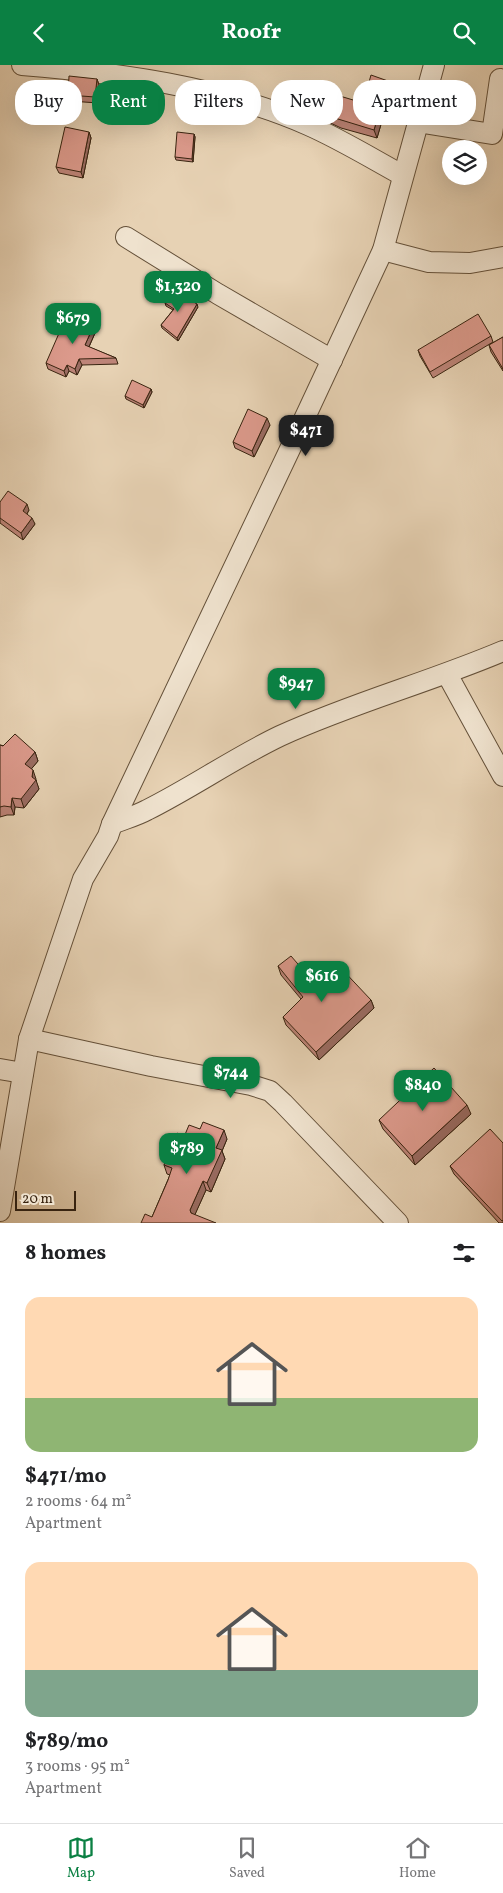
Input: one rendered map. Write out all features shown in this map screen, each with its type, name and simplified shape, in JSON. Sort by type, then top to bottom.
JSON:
[{"type":"street","points":[[24,65],[107,74],[224,97],[308,125],[402,175]]},
{"type":"street","points":[[430,80],[434,65]]},
{"type":"street","points":[[430,125],[497,135],[500,79]]},
{"type":"street","points":[[0,1211],[29,1039],[83,879],[108,836],[383,250],[416,125]]},
{"type":"street","points":[[126,237],[218,294],[332,360]]},
{"type":"street","points":[[383,250],[429,262],[470,263],[503,257]]},
{"type":"street","points":[[112,824],[146,811],[239,757],[280,736],[318,720],[503,653]]},
{"type":"street","points":[[447,674],[503,776]]},
{"type":"street","points":[[29,1039],[151,1066],[251,1085],[270,1091],[398,1223]]},
{"type":"street","points":[[0,1069],[23,1073]]},
{"type":"building","points":[[371,75],[385,80],[370,80]]},
{"type":"building","points":[[69,76],[97,79],[92,80],[92,97],[82,96],[82,80],[69,80]]},
{"type":"building","points":[[343,97],[353,100],[353,124],[343,121]]},
{"type":"building","points":[[358,125],[375,125],[374,130]]},
{"type":"building","points":[[65,127],[89,132],[81,172],[56,167]]},
{"type":"building","points":[[177,132],[194,134],[192,159],[175,157]]},
{"type":"building","points":[[173,290],[197,304],[177,338],[161,325],[174,309],[165,303]]},
{"type":"building","points":[[478,314],[491,336],[430,372],[418,350]]},
{"type":"building","points":[[67,315],[93,327],[85,345],[116,358],[79,359],[75,369],[67,365],[64,371],[46,363]]},
{"type":"building","points":[[503,337],[503,369],[489,345]]},
{"type":"building","points":[[132,380],[151,389],[143,405],[125,396]]},
{"type":"building","points":[[248,409],[267,418],[252,451],[233,442]]},
{"type":"building","points":[[8,491],[27,504],[23,511],[32,518],[21,533],[0,518],[0,502]]},
{"type":"building","points":[[15,734],[35,752],[25,764],[33,770],[32,777],[36,780],[21,799],[12,798],[11,807],[0,807],[0,745],[3,746]]},
{"type":"building","points":[[291,956],[316,985],[338,965],[371,1000],[316,1052],[283,1017],[303,997],[278,966]]},
{"type":"building","points":[[434,1068],[467,1105],[412,1156],[379,1120]]},
{"type":"building","points":[[203,1122],[224,1130],[216,1148],[222,1150],[207,1183],[203,1181],[190,1210],[191,1213],[216,1223],[141,1223],[145,1214],[152,1217],[168,1180],[172,1168],[164,1165],[177,1133],[184,1137],[189,1125],[200,1129]]},
{"type":"building","points":[[490,1129],[503,1143],[502,1221],[450,1166]]}]
